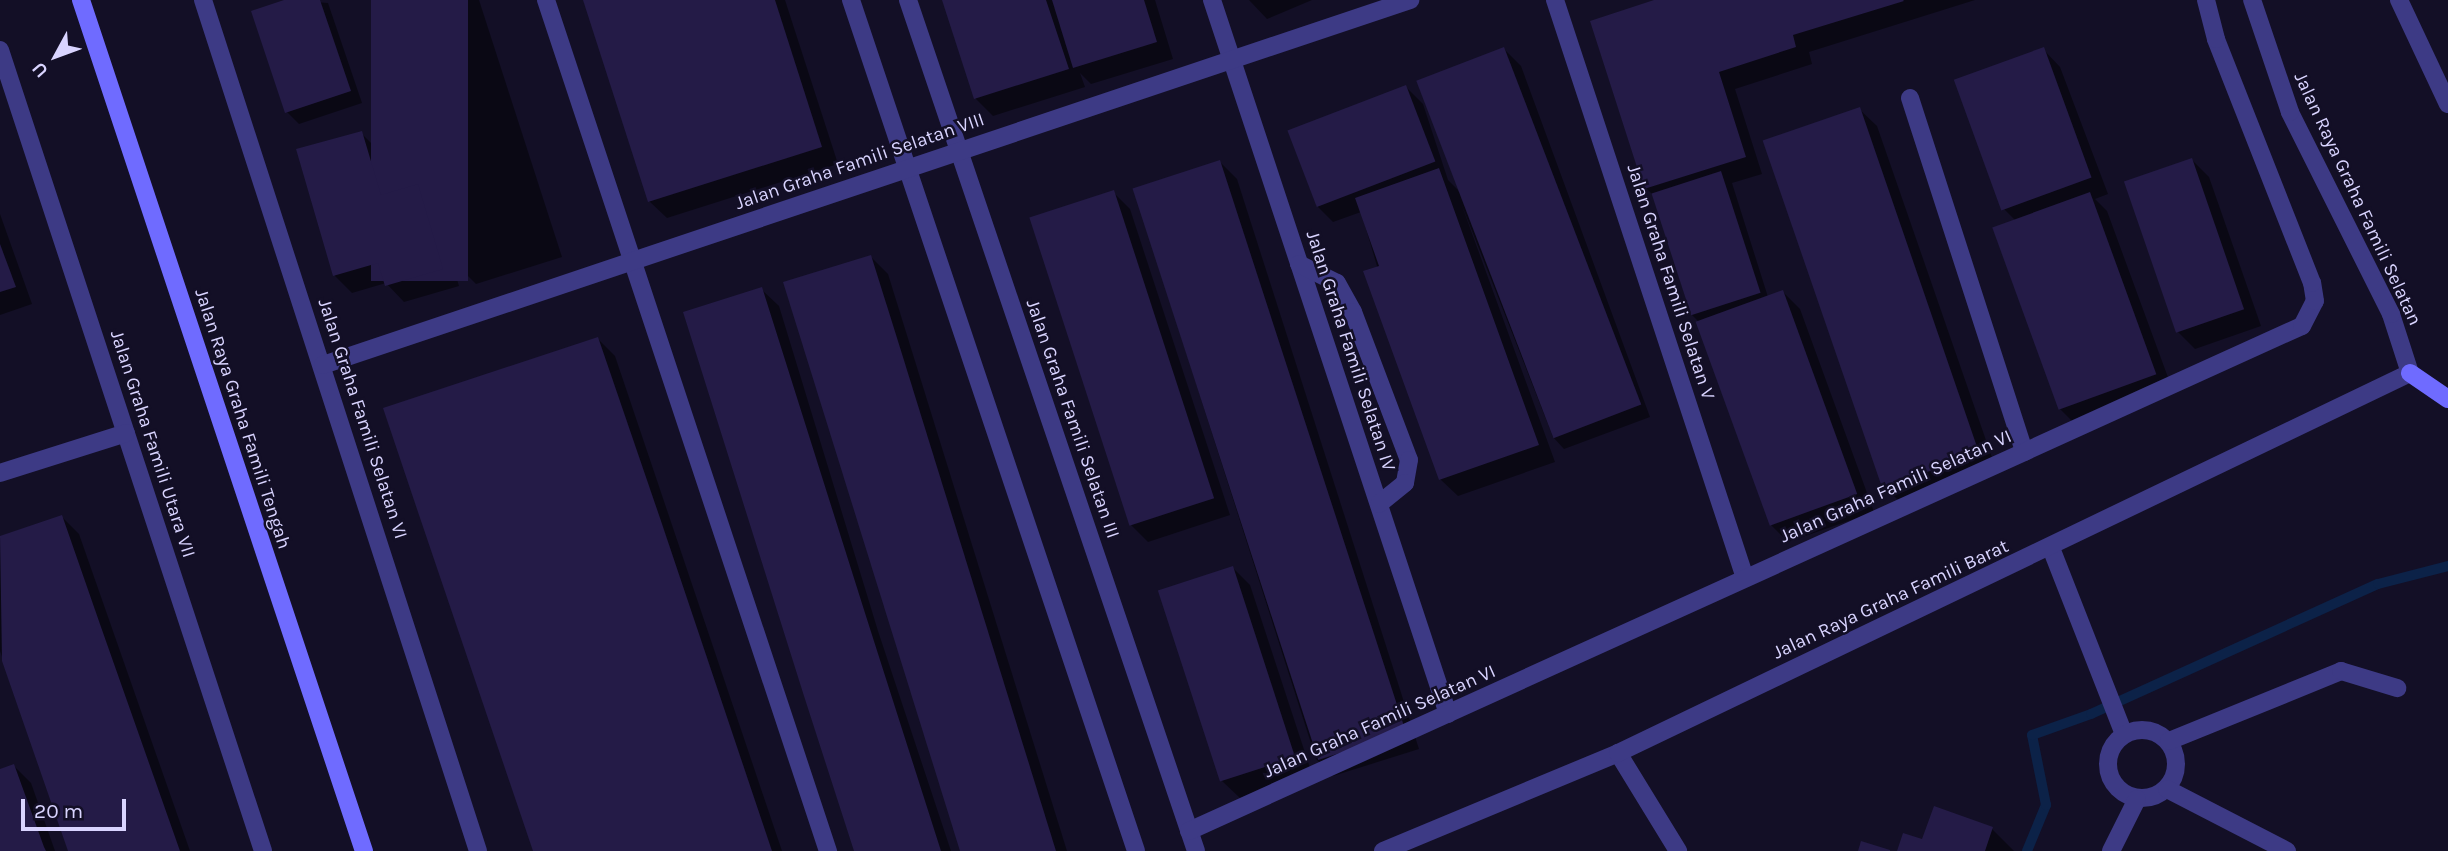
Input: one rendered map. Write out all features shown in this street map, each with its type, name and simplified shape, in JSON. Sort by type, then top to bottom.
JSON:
[{"type":"street","name":"Jalan Raya Graha Famili Tengah","points":[[81,0],[364,851]]},
{"type":"street","name":"Jalan Graha Famili Selatan VI","points":[[203,0],[478,851]]},
{"type":"street","points":[[546,0],[828,851]]},
{"type":"street","points":[[851,0],[1135,851]]},
{"type":"street","name":"Jalan Graha Famili Selatan III","points":[[908,0],[1196,851]]},
{"type":"street","name":"Jalan Graha Famili Selatan IV","points":[[1212,0],[1448,715]]},
{"type":"street","name":"Jalan Graha Famili Selatan VIII","points":[[323,365],[1410,0]]},
{"type":"street","name":"Jalan Graha Famili Selatan V","points":[[1555,0],[1745,578]]},
{"type":"street","name":"Jalan Graha Famili Selatan VI","points":[[1189,831],[2024,452],[2289,335],[2312,310],[2312,283],[2216,39],[2206,0]]},
{"type":"street","name":"Jalan Raya Graha Famili Selatan","points":[[2252,0],[2290,112],[2391,314],[2410,373]]},
{"type":"street","points":[[2399,0],[2448,104]]},
{"type":"street","name":"Jalan Graha Famili Utara VII","points":[[0,50],[263,851]]},
{"type":"street","points":[[1910,99],[2024,452]]},
{"type":"street","points":[[1299,264],[1337,283],[1353,313],[1409,460],[1405,483],[1378,503]]},
{"type":"street","points":[[2410,373],[2448,399]]},
{"type":"street","name":"Jalan Raya Graha Famili Barat","points":[[1383,851],[1618,753],[2410,373]]},
{"type":"street","points":[[0,473],[126,433]]},
{"type":"street","points":[[2050,548],[2122,729]]},
{"type":"street","points":[[2169,741],[2341,671],[2397,688]]},
{"type":"street","points":[[2122,729],[2155,732],[2169,741],[2177,756],[2176,774],[2167,789],[2154,797],[2137,799],[2122,792],[2110,779],[2108,762],[2112,746],[2122,729]]},
{"type":"street","points":[[1618,753],[1678,851]]},
{"type":"street","points":[[2167,789],[2287,851]]},
{"type":"street","points":[[2111,851],[2137,799]]},
{"type":"building","points":[[284,0],[320,0],[351,91],[285,113],[251,11]]},
{"type":"building","points":[[371,0],[468,0],[468,281],[371,281]]},
{"type":"building","points":[[583,0],[775,0],[822,147],[648,202]]},
{"type":"building","points":[[942,0],[1046,0],[1069,69],[974,99]]},
{"type":"building","points":[[1052,0],[1144,0],[1157,42],[1073,68]]},
{"type":"building","points":[[1654,0],[1904,1],[1793,35],[1796,47],[1719,72],[1746,157],[1644,189],[1590,21]]},
{"type":"building","points":[[1504,47],[1641,405],[1553,438],[1416,81]]},
{"type":"building","points":[[2044,47],[2092,178],[2001,210],[1954,80]]},
{"type":"building","points":[[1406,85],[1435,162],[1317,207],[1287,131]]},
{"type":"building","points":[[1860,107],[1979,454],[1882,488],[1763,141]]},
{"type":"building","points":[[362,131],[381,195],[418,184],[443,269],[385,286],[378,263],[333,276],[296,149]]},
{"type":"building","points":[[2192,158],[2244,309],[2176,333],[2124,181]]},
{"type":"building","points":[[1220,160],[1406,732],[1318,760],[1133,188]]},
{"type":"building","points":[[1439,168],[1539,445],[1439,480],[1363,271],[1379,266],[1355,198]]},
{"type":"building","points":[[1721,171],[1761,293],[1691,315],[1652,194]]},
{"type":"building","points":[[1114,190],[1214,498],[1129,526],[1029,218]]},
{"type":"building","points":[[2090,192],[2156,374],[2059,410],[1992,228]]},
{"type":"building","points":[[0,244],[16,287],[0,292]]},
{"type":"building","points":[[871,255],[1056,851],[960,851],[783,282]]},
{"type":"building","points":[[762,287],[941,851],[854,851],[804,696],[683,312]]},
{"type":"building","points":[[1783,290],[1857,494],[1770,526],[1696,322]]},
{"type":"building","points":[[598,337],[772,851],[533,851],[418,512],[383,408]]},
{"type":"building","points":[[62,515],[180,851],[68,851],[2,661],[0,536]]},
{"type":"building","points":[[1233,566],[1295,757],[1220,782],[1158,590]]},
{"type":"building","points":[[14,764],[46,851],[0,851],[0,769]]},
{"type":"building","points":[[1934,806],[1993,827],[1985,851],[1897,851],[1903,833],[1922,839]]},
{"type":"building","points":[[1861,841],[1890,850],[1890,851],[1858,851]]},
{"type":"waterway","points":[[2027,851],[2046,805],[2032,735],[2091,714],[2378,584],[2448,566]]}]
